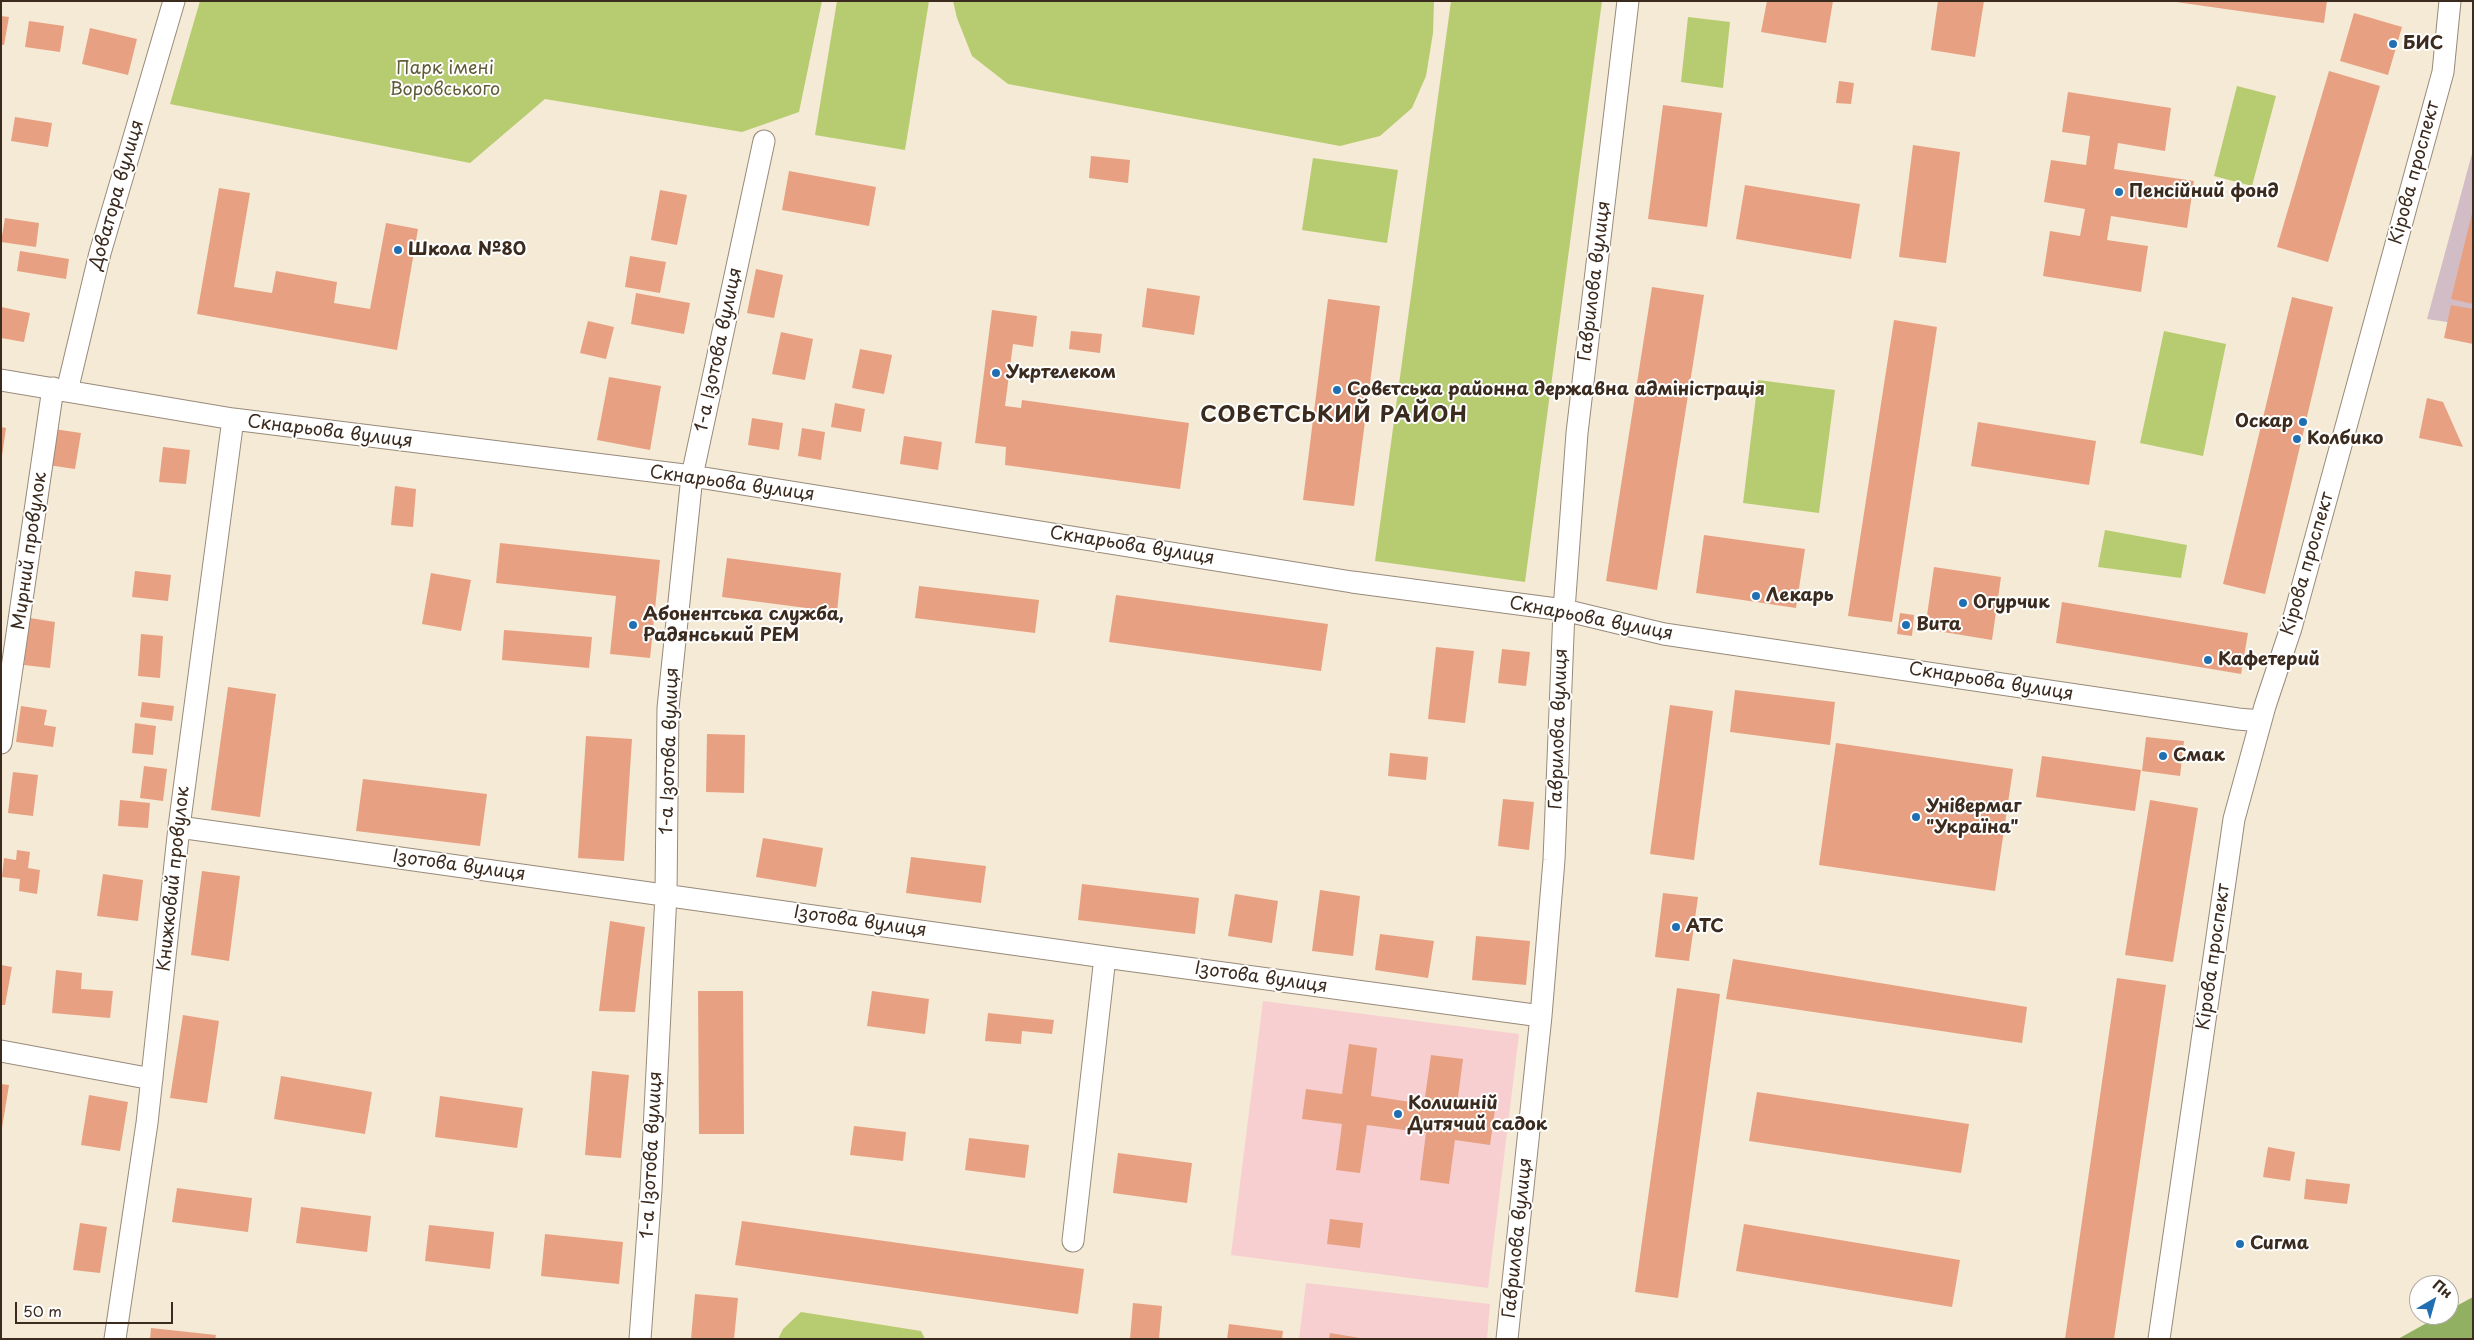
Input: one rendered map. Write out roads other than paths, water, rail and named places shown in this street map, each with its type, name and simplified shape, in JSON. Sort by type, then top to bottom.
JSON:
[{"type":"street","name":"Доватора вулиця","points":[[60,390],[174,1]]},
{"type":"street","name":"Гаврилова вулиця","points":[[1507,1339],[1541,1016],[1554,860],[1564,610],[1577,433],[1628,1]]},
{"type":"street","name":"Кірова проспект","points":[[2159,1339],[2234,819],[2260,721],[2291,628],[2442,72],[2450,1]]},
{"type":"street","name":"1-а Ізотова вулиця","points":[[640,1339],[651,1188],[666,894],[668,708],[692,476],[764,140]]},
{"type":"street","name":"Скнарьова вулиця","points":[[1,380],[233,420],[692,476],[1352,582],[1564,610],[1664,634],[2238,720],[2260,721]]},
{"type":"street","name":"Мирний провулок","points":[[1,743],[60,390]]},
{"type":"street","name":"Книжковий провулок","points":[[115,1339],[152,1078],[179,827],[233,420]]},
{"type":"street","name":"Ізотова вулиця","points":[[179,827],[1541,1016]]},
{"type":"street","points":[[1072,1241],[1105,957]]},
{"type":"street","points":[[1,1051],[152,1078]]},
{"type":"place","name":"БИС","points":[[2393,44]]},
{"type":"place","name":"Пенсійний фонд","points":[[2119,192]]},
{"type":"place","name":"Школа №80","points":[[398,250]]},
{"type":"place","name":"Укртелеком","points":[[996,373]]},
{"type":"place","name":"Совєтська районна державна адміністрація","points":[[1337,390]]},
{"type":"place","name":"Оскар","points":[[2303,422]]},
{"type":"place","name":"Колбико","points":[[2297,439]]},
{"type":"place","name":"Лекарь","points":[[1756,596]]},
{"type":"place","name":"Огурчик","points":[[1963,603]]},
{"type":"place","name":"Абонентська служба, Радянський РЕМ","points":[[633,625]]},
{"type":"place","name":"Вита","points":[[1906,625]]},
{"type":"place","name":"Кафетерий","points":[[2208,660]]},
{"type":"place","name":"Смак","points":[[2163,756]]},
{"type":"place","name":"Універмаг \"Україна\"","points":[[1916,817]]},
{"type":"place","name":"АТС","points":[[1676,927]]},
{"type":"place","name":"Колишній Дитячий садок","points":[[1398,1114]]},
{"type":"place","name":"Сигма","points":[[2240,1244]]},
{"type":"district","name":"СОВЄТСЬКИЙ РАЙОН","points":[[1334,416]]},
{"type":"park label","name":"Парк імені Воровського","points":[[445,79]]}]
